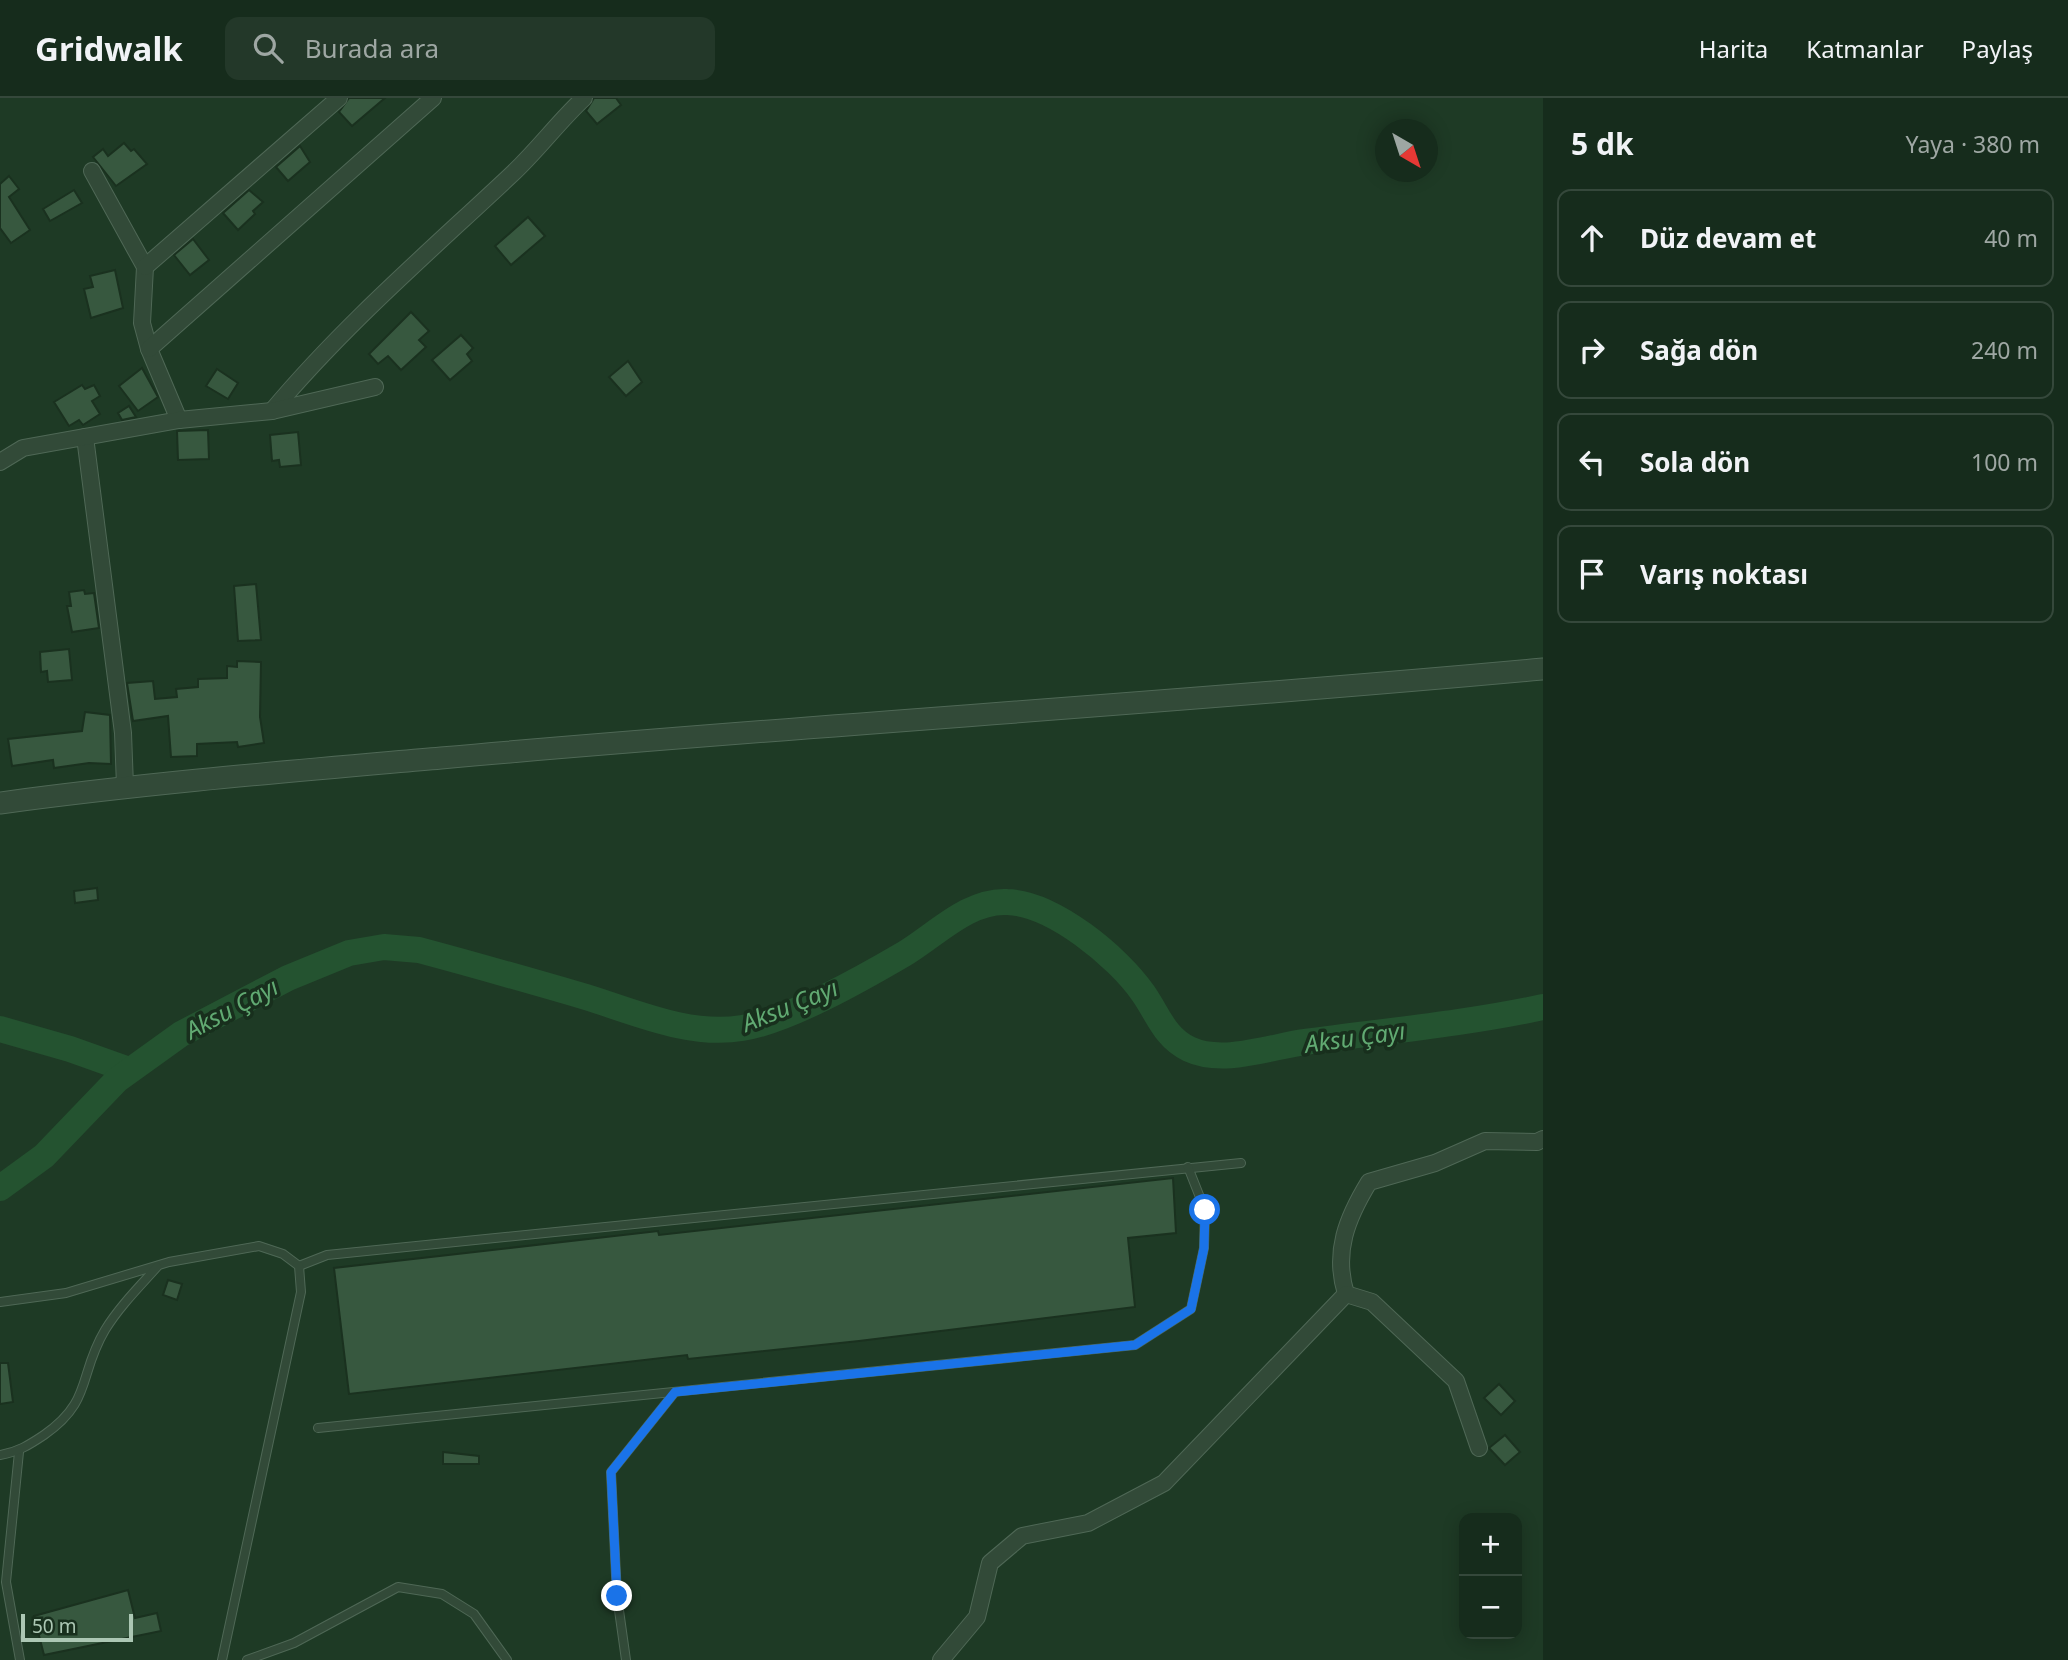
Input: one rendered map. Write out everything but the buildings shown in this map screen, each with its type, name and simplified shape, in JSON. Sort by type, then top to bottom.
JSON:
[{"type":"street","points":[[145,267],[339,98]]},
{"type":"street","points":[[149,349],[433,98]]},
{"type":"street","points":[[272,411],[336,339],[553,135],[559,121],[584,98]]},
{"type":"street","points":[[92,171],[145,267],[142,323],[149,349],[179,420]]},
{"type":"street","points":[[0,462],[23,448],[179,420],[272,411],[375,387]]},
{"type":"street","points":[[85,437],[123,733],[125,786]]},
{"type":"street","points":[[0,803],[125,786],[674,737],[1310,691],[1543,668]]},
{"type":"street","points":[[1346,1294],[1338,1269],[1340,1258],[1350,1214],[1369,1182],[1435,1163],[1485,1141],[1537,1142],[1543,1139]]},
{"type":"street","points":[[1346,1294],[1372,1301],[1456,1381],[1479,1448]]},
{"type":"street","points":[[941,1660],[977,1617],[990,1563],[1022,1536],[1088,1523],[1164,1483],[1346,1294]]},
{"type":"lane","points":[[299,1266],[327,1255],[1241,1163]]},
{"type":"lane","points":[[318,1428],[1135,1345],[1191,1309],[1204,1248],[1205,1210],[1188,1167]]},
{"type":"lane","points":[[0,1302],[66,1293],[157,1267],[259,1247],[284,1254],[299,1266],[301,1292],[222,1660]]},
{"type":"lane","points":[[0,1455],[19,1452],[65,1421],[77,1404],[96,1348],[106,1329],[157,1267]]},
{"type":"lane","points":[[626,1660],[617,1596],[611,1472],[675,1392]]},
{"type":"lane","points":[[19,1452],[6,1582],[20,1660]]},
{"type":"lane","points":[[247,1660],[294,1643],[398,1587],[442,1594],[474,1614],[507,1660]]},
{"type":"waterway","name":"Aksu Çayı","points":[[0,1188],[44,1156],[117,1080],[181,1034],[288,978],[349,953],[384,947],[419,950],[586,997],[663,1022],[722,1030],[760,1024],[803,1008],[904,954],[966,913],[993,903],[1007,902],[1044,912],[1083,934],[1132,979],[1173,1038],[1189,1049],[1202,1053],[1246,1053],[1305,1042],[1454,1023],[1543,1007]]},
{"type":"waterway","points":[[0,1029],[70,1049],[129,1070]]},
{"type":"route","points":[[617,1596],[611,1472],[675,1392],[1135,1345],[1191,1309],[1204,1248],[1205,1210]]}]
